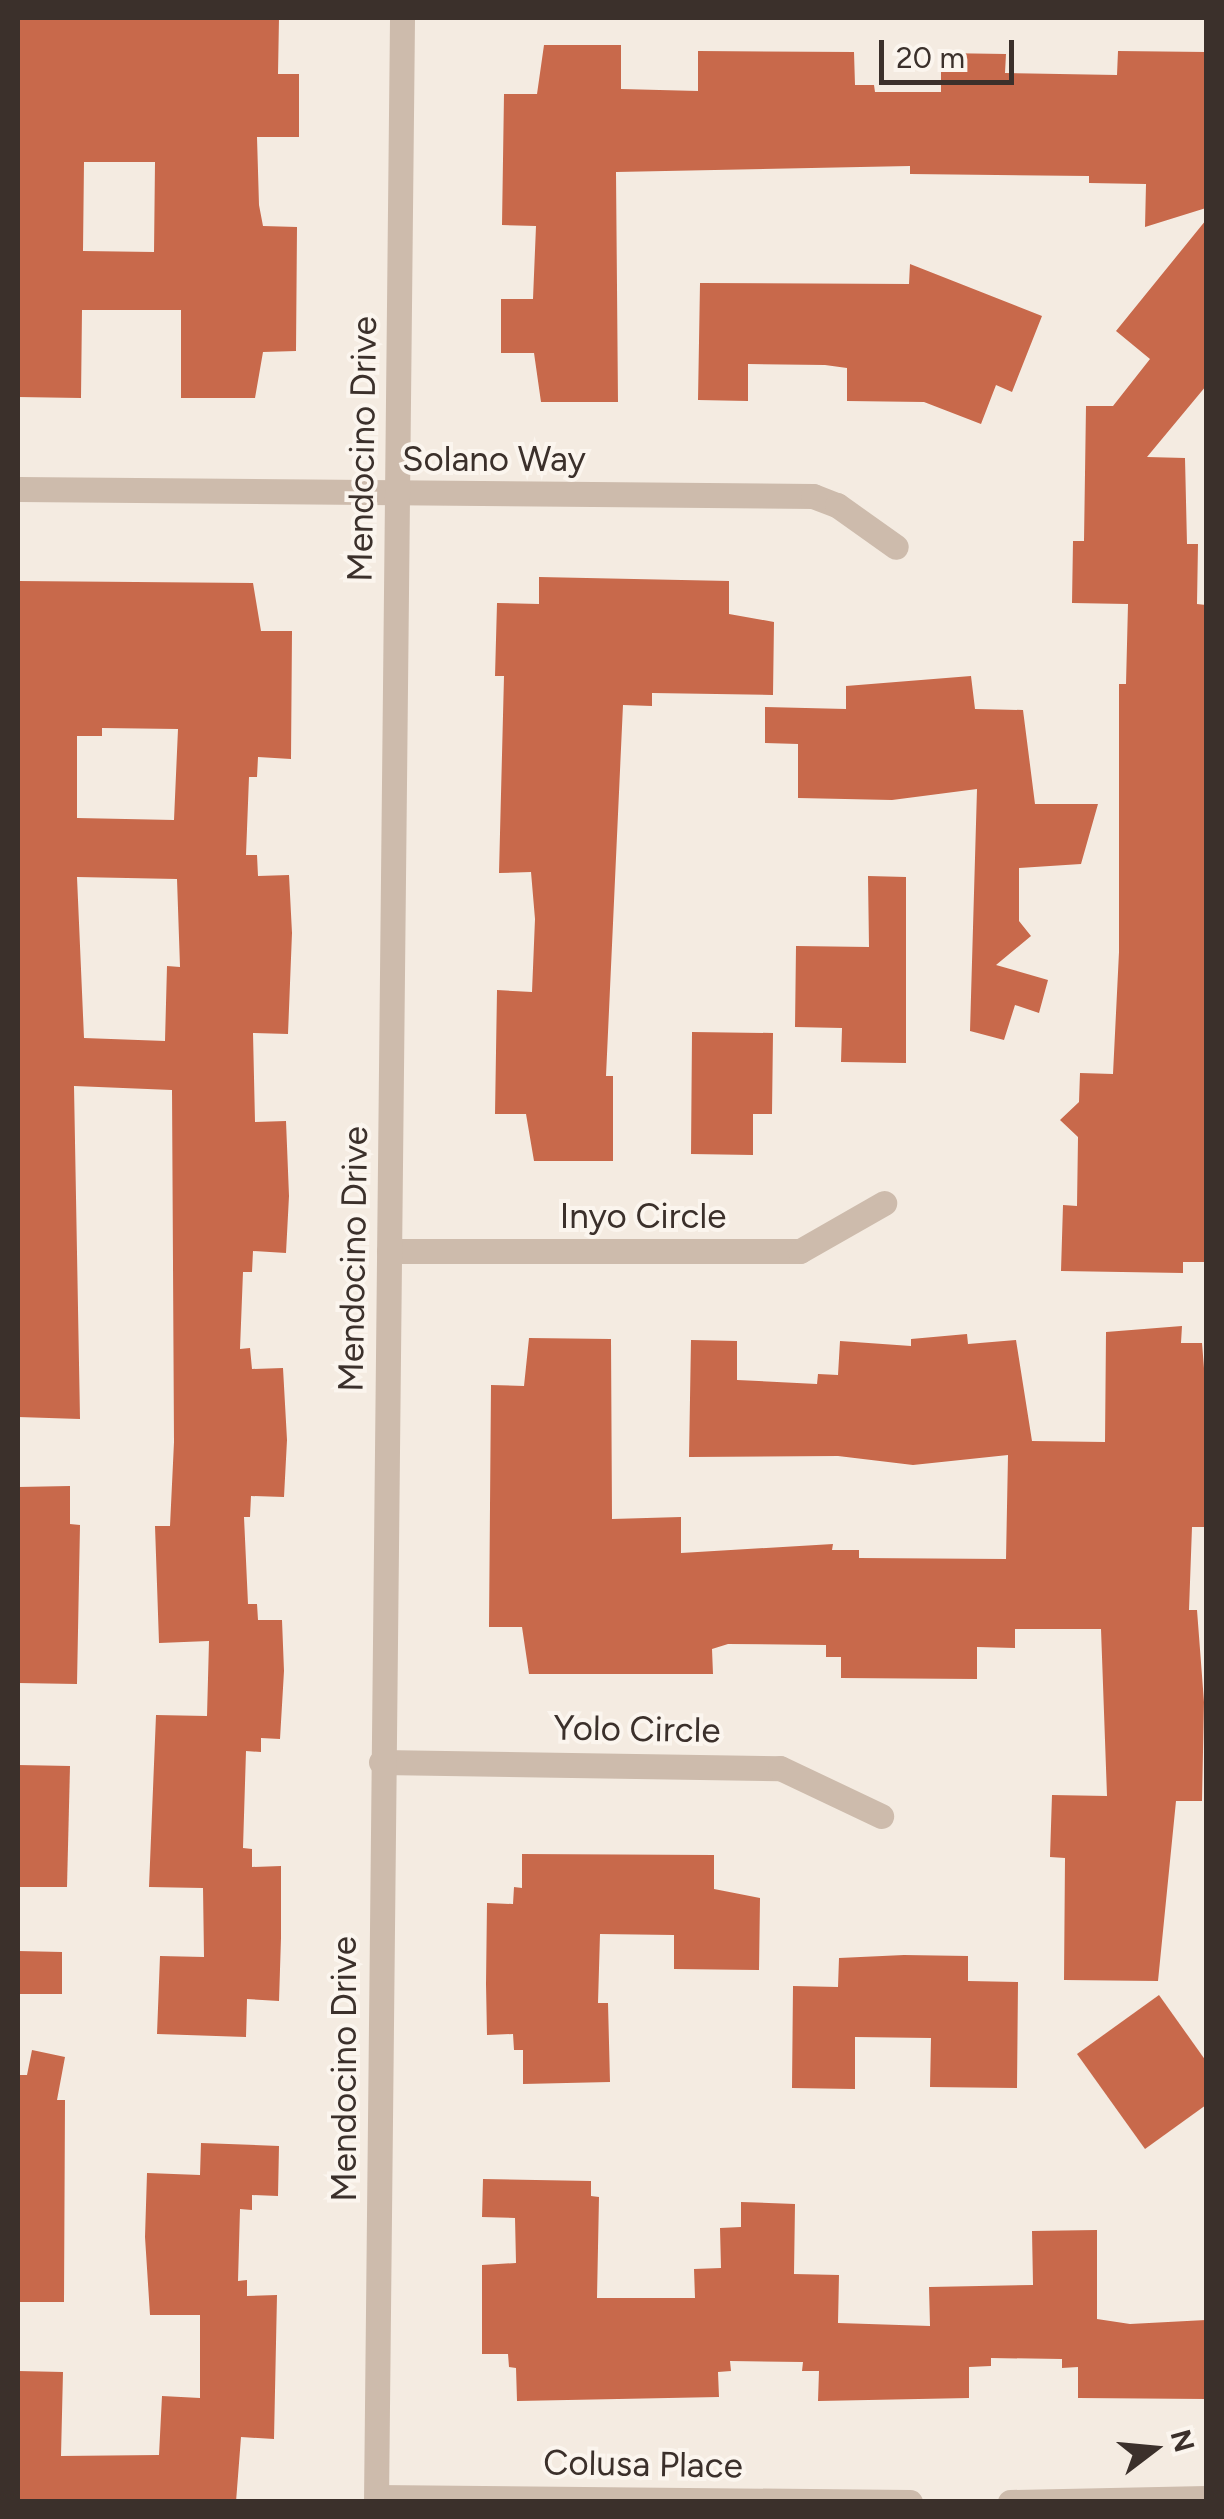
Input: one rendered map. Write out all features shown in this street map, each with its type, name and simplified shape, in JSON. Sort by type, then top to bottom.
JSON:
[{"type":"street","name":"Mendocino Drive","points":[[376,2499],[402,18]]},
{"type":"street","name":"Solano Way","points":[[18,489],[813,496],[837,505],[896,547]]},
{"type":"street","name":"Inyo Circle","points":[[389,1251],[800,1251],[884,1203]]},
{"type":"street","name":"Yolo Circle","points":[[381,1762],[780,1768],[881,1816]]},
{"type":"street","points":[[1010,2502],[1206,2498]]},
{"type":"street","name":"Colusa Place","points":[[376,2499],[910,2502]]},
{"type":"building","points":[[18,18],[279,18],[278,74],[299,74],[299,137],[257,137],[259,205],[263,226],[297,227],[296,351],[263,352],[255,398],[181,398],[181,310],[82,310],[81,398],[18,397]],"holes":[[[84,162],[155,162],[154,252],[83,251]]]},
{"type":"building","points":[[544,45],[621,45],[621,89],[698,91],[698,51],[854,52],[855,85],[874,85],[875,92],[941,92],[941,53],[1006,54],[1005,73],[1117,75],[1118,51],[1206,52],[1206,208],[1145,227],[1146,184],[1089,183],[1089,176],[910,174],[910,166],[616,172],[618,402],[541,402],[534,353],[501,353],[501,299],[533,299],[536,226],[502,225],[504,94],[537,94]]},
{"type":"building","points":[[1206,220],[1206,386],[1147,457],[1185,458],[1187,544],[1198,544],[1197,604],[1206,605],[1206,1262],[1183,1262],[1183,1273],[1061,1271],[1063,1205],[1077,1206],[1078,1137],[1060,1120],[1079,1102],[1080,1073],[1113,1074],[1119,952],[1119,684],[1126,684],[1128,604],[1072,603],[1073,541],[1084,541],[1086,406],[1113,406],[1150,359],[1116,331]]},
{"type":"building","points":[[910,264],[1042,316],[1012,392],[996,385],[981,424],[924,402],[847,401],[847,368],[825,365],[748,364],[748,401],[698,400],[700,283],[909,284]]},
{"type":"building","points":[[539,577],[729,581],[729,614],[774,622],[773,695],[652,693],[652,706],[623,705],[606,1076],[613,1076],[613,1161],[534,1161],[526,1114],[495,1114],[497,990],[532,992],[535,919],[531,872],[499,873],[504,676],[495,676],[497,603],[539,604]]},
{"type":"building","points":[[18,581],[253,583],[261,631],[292,631],[291,759],[258,757],[257,777],[249,777],[246,855],[257,855],[258,876],[289,875],[292,933],[288,1034],[253,1033],[255,1122],[286,1121],[286,1253],[253,1251],[252,1272],[243,1272],[240,1349],[250,1348],[252,1369],[283,1368],[287,1440],[284,1497],[251,1496],[250,1517],[244,1517],[248,1604],[257,1604],[258,1620],[282,1620],[284,1671],[280,1739],[261,1738],[261,1752],[246,1751],[243,1848],[252,1849],[252,1867],[281,1866],[281,1938],[279,2001],[247,1999],[246,2037],[157,2034],[160,1956],[204,1957],[203,1888],[149,1887],[156,1715],[207,1716],[209,1641],[159,1643],[155,1526],[170,1526],[174,1442],[172,1090],[74,1086],[80,1419],[18,1417]],"holes":[[[102,728],[178,729],[174,820],[77,818],[77,736],[102,736]],[[77,877],[177,879],[180,967],[167,966],[165,1041],[84,1038]]]},
{"type":"building","points":[[971,676],[975,709],[1023,710],[1035,804],[1098,804],[1081,864],[1019,868],[1019,921],[1031,936],[996,965],[1048,980],[1039,1013],[1015,1005],[1004,1040],[970,1031],[977,789],[892,800],[798,798],[798,744],[765,743],[765,707],[846,709],[846,686]]},
{"type":"building","points":[[868,876],[906,877],[906,1063],[841,1062],[842,1028],[795,1027],[796,946],[869,947]]},
{"type":"building","points":[[692,1032],[773,1033],[772,1114],[753,1114],[753,1155],[691,1154]]},
{"type":"building","points":[[1182,1326],[1181,1343],[1202,1343],[1206,1393],[1206,1527],[1192,1527],[1189,1610],[1197,1610],[1204,1702],[1202,1801],[1176,1801],[1158,1981],[1064,1980],[1065,1858],[1050,1857],[1052,1795],[1107,1796],[1101,1629],[1015,1629],[1015,1648],[977,1647],[977,1679],[841,1678],[841,1657],[826,1657],[826,1645],[728,1644],[712,1649],[713,1674],[529,1674],[522,1627],[489,1627],[491,1385],[524,1386],[529,1338],[611,1339],[612,1519],[681,1517],[681,1553],[833,1544],[832,1550],[859,1550],[859,1558],[1006,1559],[1008,1455],[913,1465],[838,1456],[689,1457],[691,1340],[737,1341],[737,1380],[817,1384],[818,1374],[838,1375],[840,1341],[911,1346],[911,1339],[967,1334],[968,1344],[1016,1340],[1032,1441],[1105,1442],[1106,1332]]},
{"type":"building","points":[[70,1486],[70,1524],[80,1525],[77,1684],[18,1683],[18,1487]]},
{"type":"building","points":[[18,1765],[70,1766],[67,1887],[18,1887]]},
{"type":"building","points":[[522,1854],[714,1855],[714,1889],[760,1898],[759,1970],[674,1969],[674,1935],[600,1934],[598,2003],[608,2003],[610,2082],[523,2084],[523,2050],[514,2050],[513,2034],[487,2035],[486,1984],[487,1903],[513,1904],[514,1887],[522,1888]]},
{"type":"building","points":[[18,1951],[62,1952],[62,1994],[18,1994]]},
{"type":"building","points":[[968,1956],[968,1981],[1018,1982],[1017,2088],[930,2087],[931,2038],[855,2037],[855,2089],[792,2088],[793,1986],[838,1987],[839,1958]]},
{"type":"building","points":[[1159,1995],[1206,2061],[1206,2105],[1145,2149],[1077,2054]]},
{"type":"building","points":[[32,2050],[65,2057],[57,2100],[65,2100],[64,2302],[18,2302],[18,2075],[27,2075]]},
{"type":"building","points":[[201,2143],[279,2146],[278,2196],[252,2195],[252,2210],[240,2209],[238,2281],[247,2280],[247,2296],[277,2295],[274,2439],[241,2437],[236,2502],[18,2502],[18,2371],[63,2372],[61,2456],[159,2455],[162,2396],[200,2398],[200,2315],[150,2315],[145,2237],[147,2173],[200,2175]]},
{"type":"building","points":[[483,2179],[591,2181],[591,2196],[599,2197],[597,2298],[695,2298],[694,2269],[721,2268],[720,2228],[741,2227],[741,2202],[795,2204],[794,2274],[839,2275],[838,2323],[930,2326],[929,2287],[1033,2285],[1032,2231],[1097,2230],[1097,2319],[1130,2324],[1206,2320],[1206,2399],[1078,2398],[1078,2367],[1062,2368],[1062,2359],[991,2358],[991,2366],[969,2367],[969,2398],[818,2401],[819,2371],[802,2371],[803,2362],[730,2361],[731,2371],[718,2372],[719,2397],[517,2401],[516,2368],[509,2367],[508,2354],[482,2354],[482,2265],[516,2263],[515,2218],[482,2217]]}]
